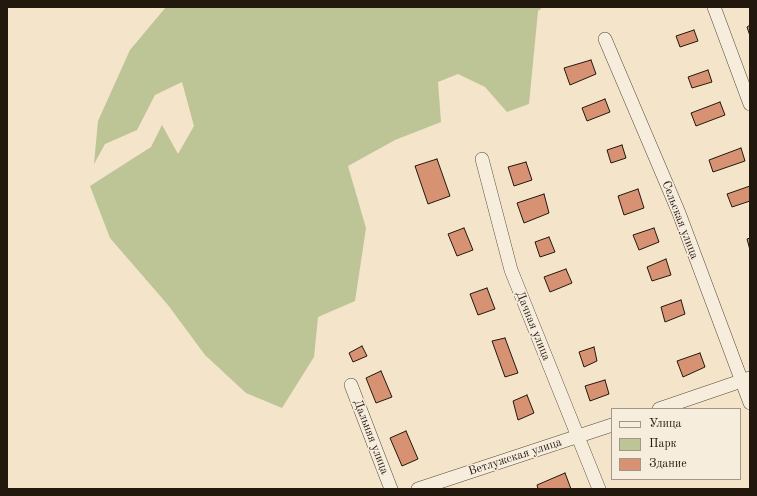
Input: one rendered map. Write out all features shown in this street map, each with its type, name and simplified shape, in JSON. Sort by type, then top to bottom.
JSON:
[{"type":"street","points":[[714,7],[750,104]]},
{"type":"street","name":"Сельская улица","points":[[605,39],[679,213],[746,379],[750,403]]},
{"type":"street","name":"Дачная улица","points":[[482,159],[511,270],[579,436],[599,489]]},
{"type":"street","points":[[662,408],[746,379]]},
{"type":"street","name":"Дальняя улица","points":[[351,385],[392,489]]},
{"type":"street","name":"Ветлужская улица","points":[[418,489],[611,425]]},
{"type":"green space","points":[[166,7],[543,7],[538,11],[529,104],[507,112],[485,87],[458,74],[438,82],[441,122],[395,140],[348,166],[366,228],[355,301],[318,317],[314,357],[282,408],[246,393],[205,355],[168,305],[110,238],[90,186],[151,147],[162,125],[178,154],[194,126],[182,82],[155,95],[137,130],[105,144],[94,164],[98,121],[130,50]]},
{"type":"building","points":[[750,25],[750,36],[747,27]]},
{"type":"building","points":[[694,30],[698,41],[680,47],[676,36]]},
{"type":"building","points":[[591,60],[596,74],[570,85],[564,68]]},
{"type":"building","points":[[708,70],[712,82],[692,88],[688,77]]},
{"type":"building","points":[[605,99],[610,112],[587,121],[582,108]]},
{"type":"building","points":[[720,102],[725,115],[696,126],[691,113]]},
{"type":"building","points":[[622,145],[626,158],[611,163],[607,150]]},
{"type":"building","points":[[741,148],[745,161],[713,172],[709,160]]},
{"type":"building","points":[[437,159],[450,196],[428,204],[415,166]]},
{"type":"building","points":[[526,162],[532,180],[514,186],[508,167]]},
{"type":"building","points":[[750,186],[750,201],[732,207],[727,194]]},
{"type":"building","points":[[638,189],[644,208],[624,215],[618,196]]},
{"type":"building","points":[[544,194],[549,213],[524,223],[517,203]]},
{"type":"building","points":[[464,228],[473,250],[457,256],[448,234]]},
{"type":"building","points":[[654,228],[659,242],[639,250],[633,235]]},
{"type":"building","points":[[549,237],[555,252],[540,257],[535,242]]},
{"type":"building","points":[[750,238],[750,250],[747,239]]},
{"type":"building","points":[[666,259],[671,275],[652,281],[647,267]]},
{"type":"building","points":[[566,269],[572,283],[550,292],[544,277]]},
{"type":"building","points":[[487,288],[495,309],[478,315],[470,294]]},
{"type":"building","points":[[681,300],[685,314],[665,322],[661,307]]},
{"type":"building","points":[[505,338],[518,373],[505,377],[492,341]]},
{"type":"building","points":[[362,346],[367,356],[353,362],[349,353]]},
{"type":"building","points":[[594,347],[597,361],[584,367],[579,352]]},
{"type":"building","points":[[700,353],[705,367],[683,377],[677,361]]},
{"type":"building","points":[[381,371],[392,397],[376,403],[366,378]]},
{"type":"building","points":[[605,380],[609,394],[590,401],[585,386]]},
{"type":"building","points":[[527,395],[534,413],[518,420],[513,401]]},
{"type":"building","points":[[406,431],[418,459],[402,466],[390,438]]},
{"type":"building","points":[[565,473],[571,489],[538,489],[537,485]]}]
